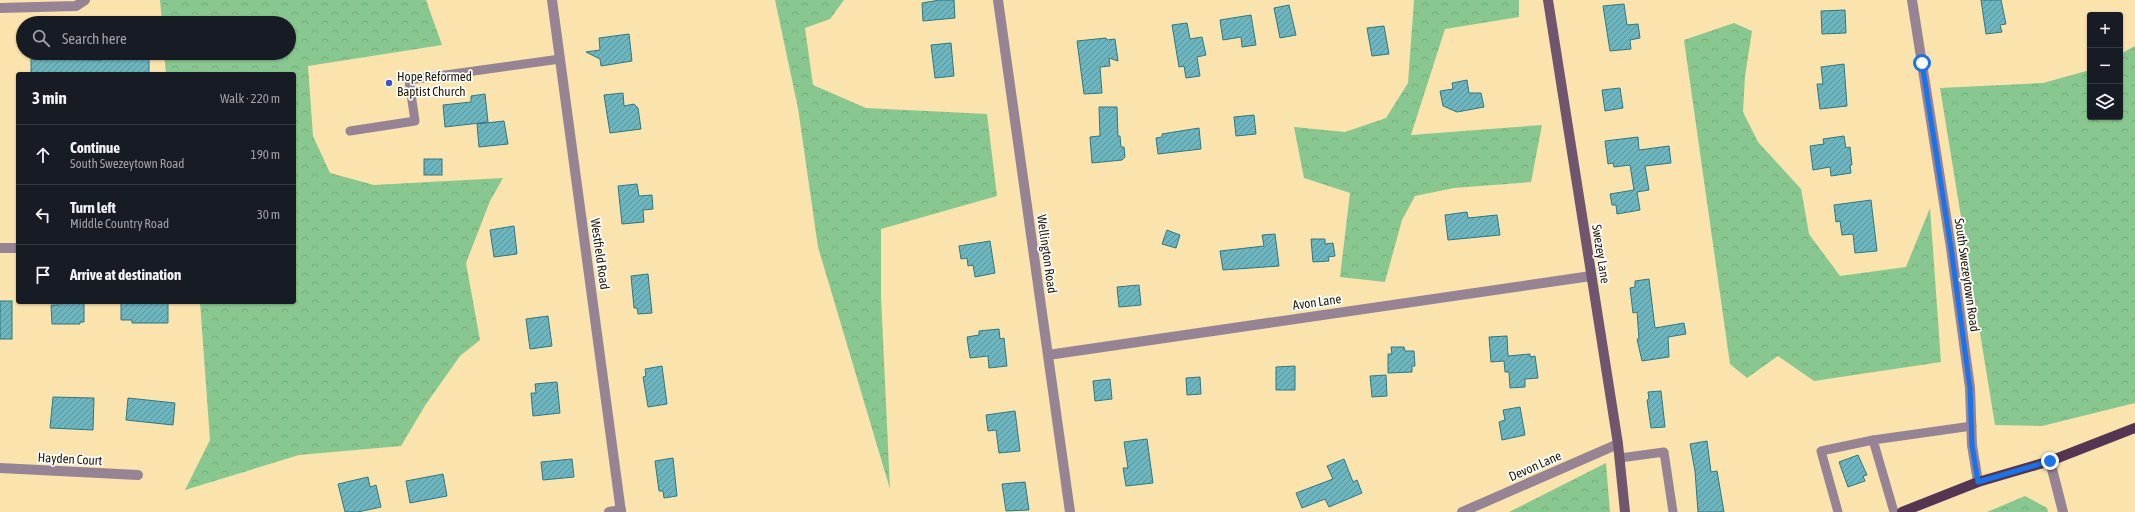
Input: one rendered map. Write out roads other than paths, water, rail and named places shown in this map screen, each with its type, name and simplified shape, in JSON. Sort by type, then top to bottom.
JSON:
[{"type":"main road","points":[[1902,512],[1978,482],[2050,461],[2135,428]]},
{"type":"street","points":[[0,8],[76,6],[85,0]]},
{"type":"street","name":"Westfield Road","points":[[552,0],[621,511]]},
{"type":"street","name":"Wellington Road","points":[[998,0],[1070,512]]},
{"type":"street","name":"Swezey Lane","points":[[1548,0],[1618,444],[1625,512]]},
{"type":"street","name":"South Swezeytown Road","points":[[1912,0],[1951,248],[1970,388],[1972,445],[1978,482]]},
{"type":"street","points":[[0,248],[16,248]]},
{"type":"street","name":"Avon Lane","points":[[1048,354],[1591,276]]},
{"type":"street","name":"Devon Lane","points":[[1462,512],[1618,444]]},
{"type":"street","points":[[2050,461],[2063,512]]},
{"type":"street","name":"Hayden Court","points":[[0,468],[138,475]]},
{"type":"street","points":[[609,512],[621,511]]},
{"type":"lane","points":[[350,131],[415,121],[409,80],[560,59]]},
{"type":"lane","points":[[1838,512],[1821,451],[1873,440],[1972,426]]},
{"type":"lane","points":[[1873,440],[1894,512]]},
{"type":"lane","points":[[1620,458],[1664,452],[1673,512]]},
{"type":"place","name":"Hope Reformed Baptist Church","points":[[389,83]]}]
